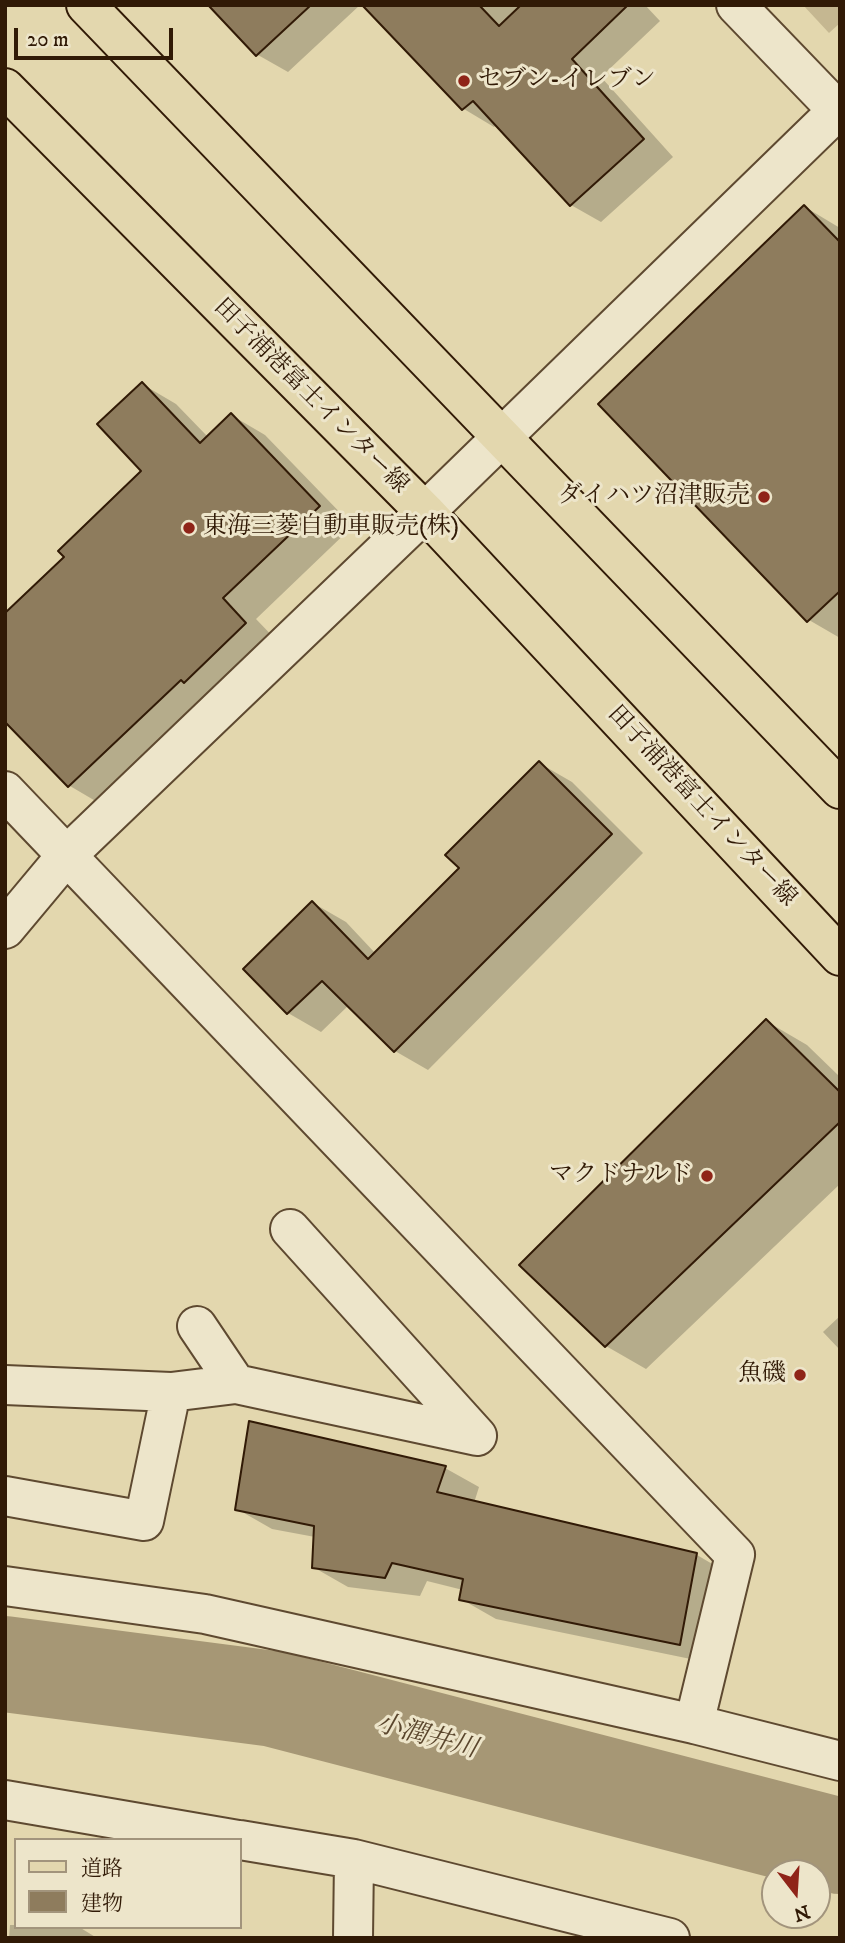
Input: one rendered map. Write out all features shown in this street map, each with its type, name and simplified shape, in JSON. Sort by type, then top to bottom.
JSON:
[{"type":"main road","points":[[86,5],[840,789]]},
{"type":"main road","name":"田子浦港富士インター線","points":[[5,88],[425,512],[840,956]]},
{"type":"street","points":[[5,929],[66,856],[839,110],[736,5]]},
{"type":"street","points":[[5,791],[735,1555],[694,1724]]},
{"type":"street","points":[[5,1385],[171,1392],[236,1384],[477,1436],[290,1229]]},
{"type":"street","points":[[197,1326],[236,1384]]},
{"type":"street","points":[[5,1496],[144,1521],[171,1392]]},
{"type":"street","points":[[5,1586],[205,1614],[694,1724],[840,1761]]},
{"type":"street","points":[[5,1800],[227,1838]]},
{"type":"street","points":[[242,1840],[354,1859],[670,1938]]},
{"type":"street","points":[[353,1938],[354,1859]]},
{"type":"shaded area","points":[[803,5],[840,5],[840,23],[829,33]]},
{"type":"building","points":[[208,5],[311,5],[256,56]]},
{"type":"building","points":[[362,5],[479,5],[499,26],[521,5],[628,5],[572,59],[644,139],[570,206],[473,101],[462,110]]},
{"type":"building","name":"ダイハツ沼津販売","points":[[804,205],[840,242],[840,591],[807,622],[598,404]]},
{"type":"building","name":"東海三菱自動車販売(株)","points":[[142,382],[200,443],[231,413],[320,506],[223,598],[246,623],[184,683],[181,680],[68,787],[5,722],[5,613],[64,557],[58,551],[141,471],[97,424]]},
{"type":"building","points":[[539,761],[612,834],[394,1052],[322,981],[287,1014],[243,969],[312,901],[368,959],[459,868],[445,855]]},
{"type":"building","points":[[766,1019],[840,1092],[840,1122],[605,1347],[519,1265]]},
{"type":"building","points":[[249,1421],[446,1466],[437,1492],[697,1553],[680,1645],[459,1600],[463,1579],[392,1563],[385,1578],[312,1568],[314,1526],[235,1510]]},
{"type":"waterway","name":"小潤井川","points":[[5,1664],[274,1699],[840,1846]]},
{"type":"place","name":"セブン-イレブン","points":[[464,81]]},
{"type":"place","name":"ダイハツ沼津販売","points":[[764,497]]},
{"type":"place","name":"東海三菱自動車販売(株)","points":[[189,528]]},
{"type":"place","name":"マクドナルド","points":[[707,1176]]},
{"type":"place","name":"魚磯","points":[[800,1375]]}]
